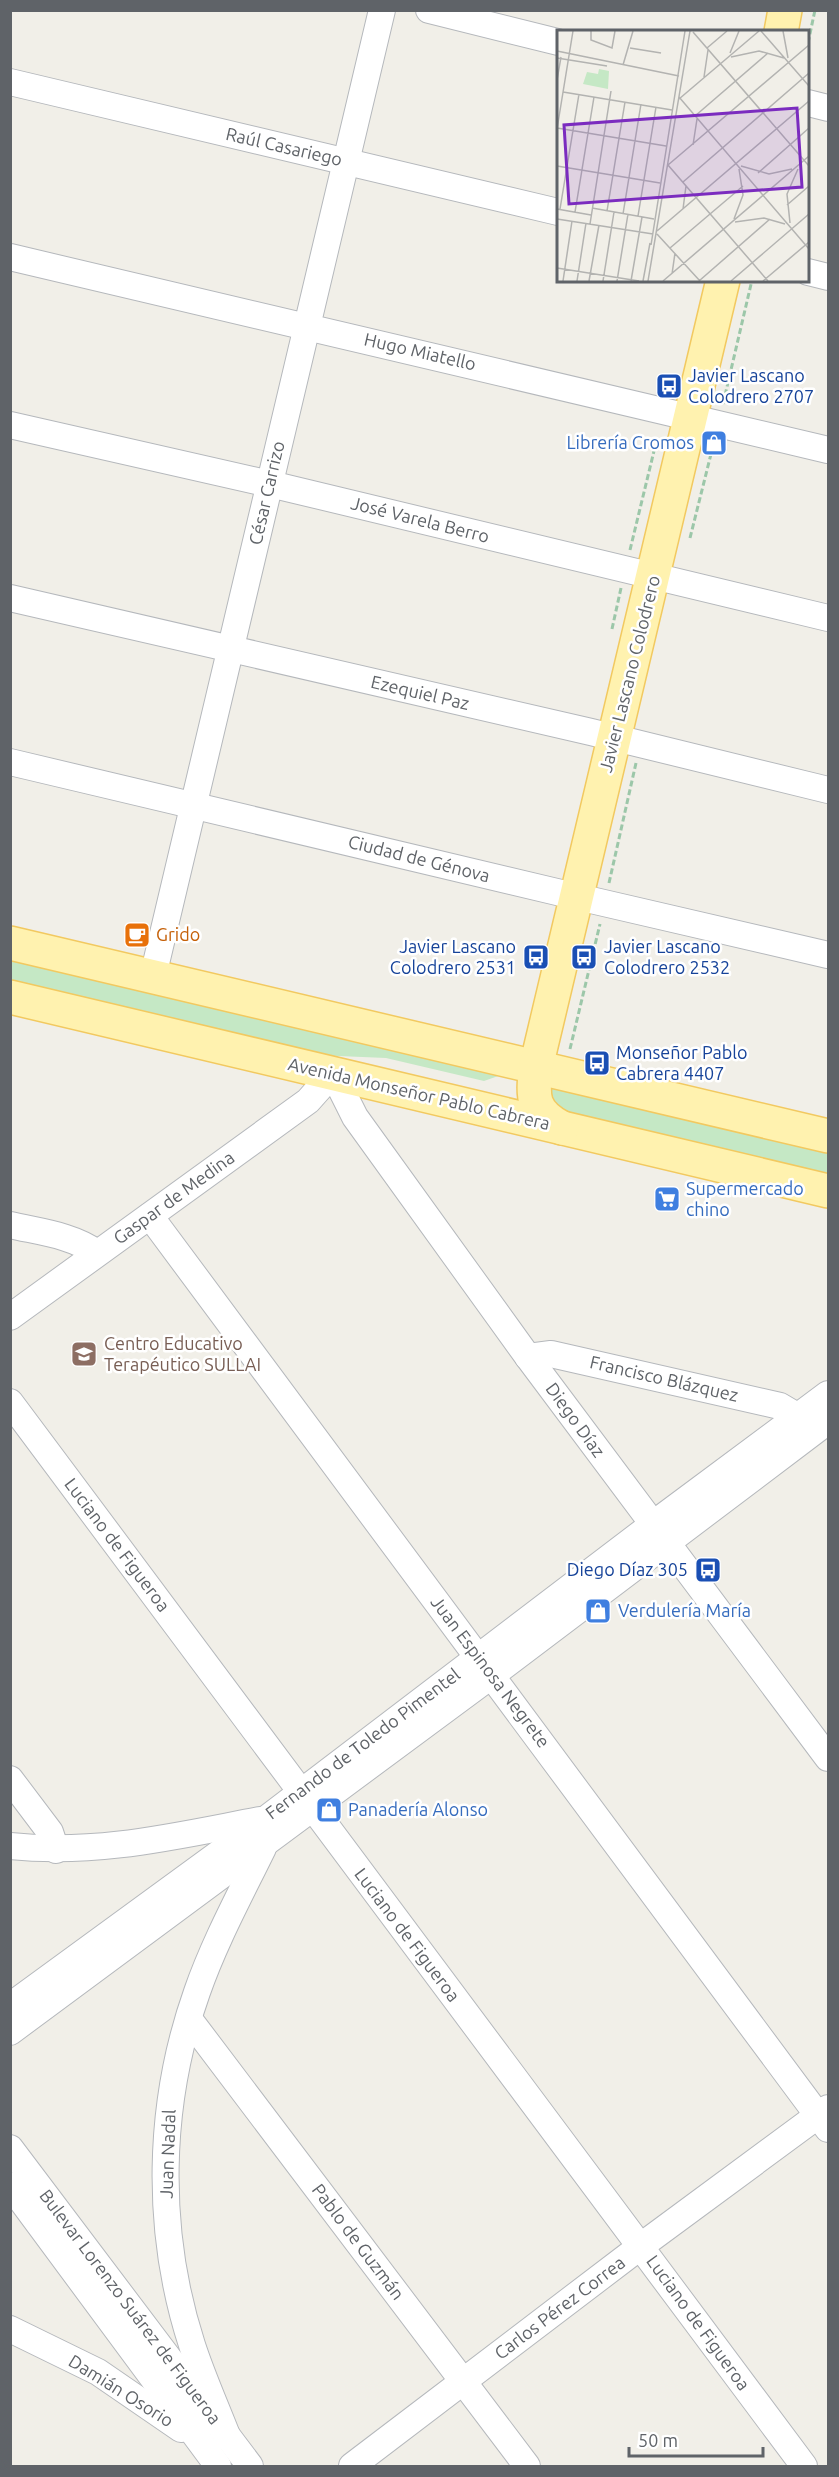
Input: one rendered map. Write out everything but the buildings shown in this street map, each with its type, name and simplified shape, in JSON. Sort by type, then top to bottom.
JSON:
[{"type":"main road","points":[[781,30],[786,10]]},
{"type":"main road","name":"Javier Lascano Colodrero","points":[[561,1128],[546,1118],[534,1097],[550,1070],[591,900],[627,741],[653,577],[705,420],[723,282]]},
{"type":"main road","points":[[10,943],[828,1136]]},
{"type":"main road","name":"Avenida Monseñor Pablo Cabrera","points":[[10,997],[828,1191]]},
{"type":"main road","points":[[333,1073],[386,1067],[502,1092],[550,1070]]},
{"type":"street","name":"César Carrizo","points":[[153,976],[382,10]]},
{"type":"street","points":[[429,10],[557,42]]},
{"type":"street","name":"Raúl Casariego","points":[[10,82],[557,212]]},
{"type":"street","points":[[809,103],[828,108]]},
{"type":"street","name":"Hugo Miatello","points":[[10,257],[828,450]]},
{"type":"street","points":[[809,272],[828,277]]},
{"type":"street","name":"José Varela Berro","points":[[10,425],[270,484],[828,618]]},
{"type":"street","name":"Ezequiel Paz","points":[[10,598],[828,790]]},
{"type":"street","name":"Ciudad de Génova","points":[[10,762],[828,955]]},
{"type":"street","name":"Gaspar de Medina","points":[[10,1317],[308,1101],[333,1073]]},
{"type":"street","name":"Diego Díaz","points":[[333,1073],[355,1117],[528,1357],[828,1758]]},
{"type":"street","name":"Juan Espinosa Negrete","points":[[150,1216],[825,2118]]},
{"type":"street","points":[[10,1225],[73,1240],[97,1253]]},
{"type":"street","name":"Francisco Blázquez","points":[[528,1357],[551,1353],[780,1406],[797,1416]]},
{"type":"street","name":"Fernando de Toledo Pimentel","points":[[10,2032],[306,1800],[659,1534],[797,1416],[828,1394]]},
{"type":"street","name":"Luciano de Figueroa","points":[[10,1402],[804,2466]]},
{"type":"street","name":"Fernando de Toledo Pimentel","points":[[659,1534],[828,1421]]},
{"type":"street","points":[[10,1779],[50,1832],[56,1850]]},
{"type":"street","points":[[10,1846],[56,1850],[266,1831]]},
{"type":"street","name":"Fernando de Toledo Pimentel","points":[[10,2006],[266,1831]]},
{"type":"street","name":"Juan Nadal","points":[[228,2438],[192,2346],[183,2316],[166,2206],[166,2131],[174,2080],[189,2019],[210,1961],[266,1831]]},
{"type":"street","name":"Pablo de Guzmán","points":[[189,2019],[527,2466]]},
{"type":"street","name":"Carlos Pérez Correa","points":[[351,2466],[641,2246],[825,2118]]},
{"type":"street","name":"Bulevar Lorenzo Suárez de Figueroa","points":[[10,2148],[250,2466]]},
{"type":"street","name":"Bulevar Lorenzo Suárez de Figueroa","points":[[10,2184],[218,2466]]},
{"type":"street","name":"Damián Osorio","points":[[10,2330],[98,2372],[197,2440]]},
{"type":"path","points":[[809,35],[815,10]]},
{"type":"path","points":[[688,544],[705,420],[751,282]]},
{"type":"path","points":[[550,1070],[627,741]]},
{"type":"green space","points":[[11,955],[501,1075],[484,1081],[386,1058],[315,1055],[11,985]]},
{"type":"green space","points":[[546,1078],[828,1149],[828,1177],[569,1116],[553,1106]]},
{"type":"place","name":"Javier Lascano Colodrero 2707","points":[[669,386]]},
{"type":"place","name":"Librería Cromos","points":[[714,443]]},
{"type":"place","name":"Grido","points":[[137,935]]},
{"type":"place","name":"Javier Lascano Colodrero 2531","points":[[536,957]]},
{"type":"place","name":"Javier Lascano Colodrero 2532","points":[[584,957]]},
{"type":"place","name":"Monseñor Pablo Cabrera 4407","points":[[597,1063]]},
{"type":"place","name":"Supermercado chino","points":[[667,1199]]},
{"type":"place","name":"Centro Educativo Terapéutico SULLAI","points":[[84,1354]]},
{"type":"place","name":"Diego Díaz 305","points":[[708,1570]]},
{"type":"place","name":"Verdulería María","points":[[598,1611]]},
{"type":"place","name":"Panadería Alonso","points":[[329,1810]]}]
